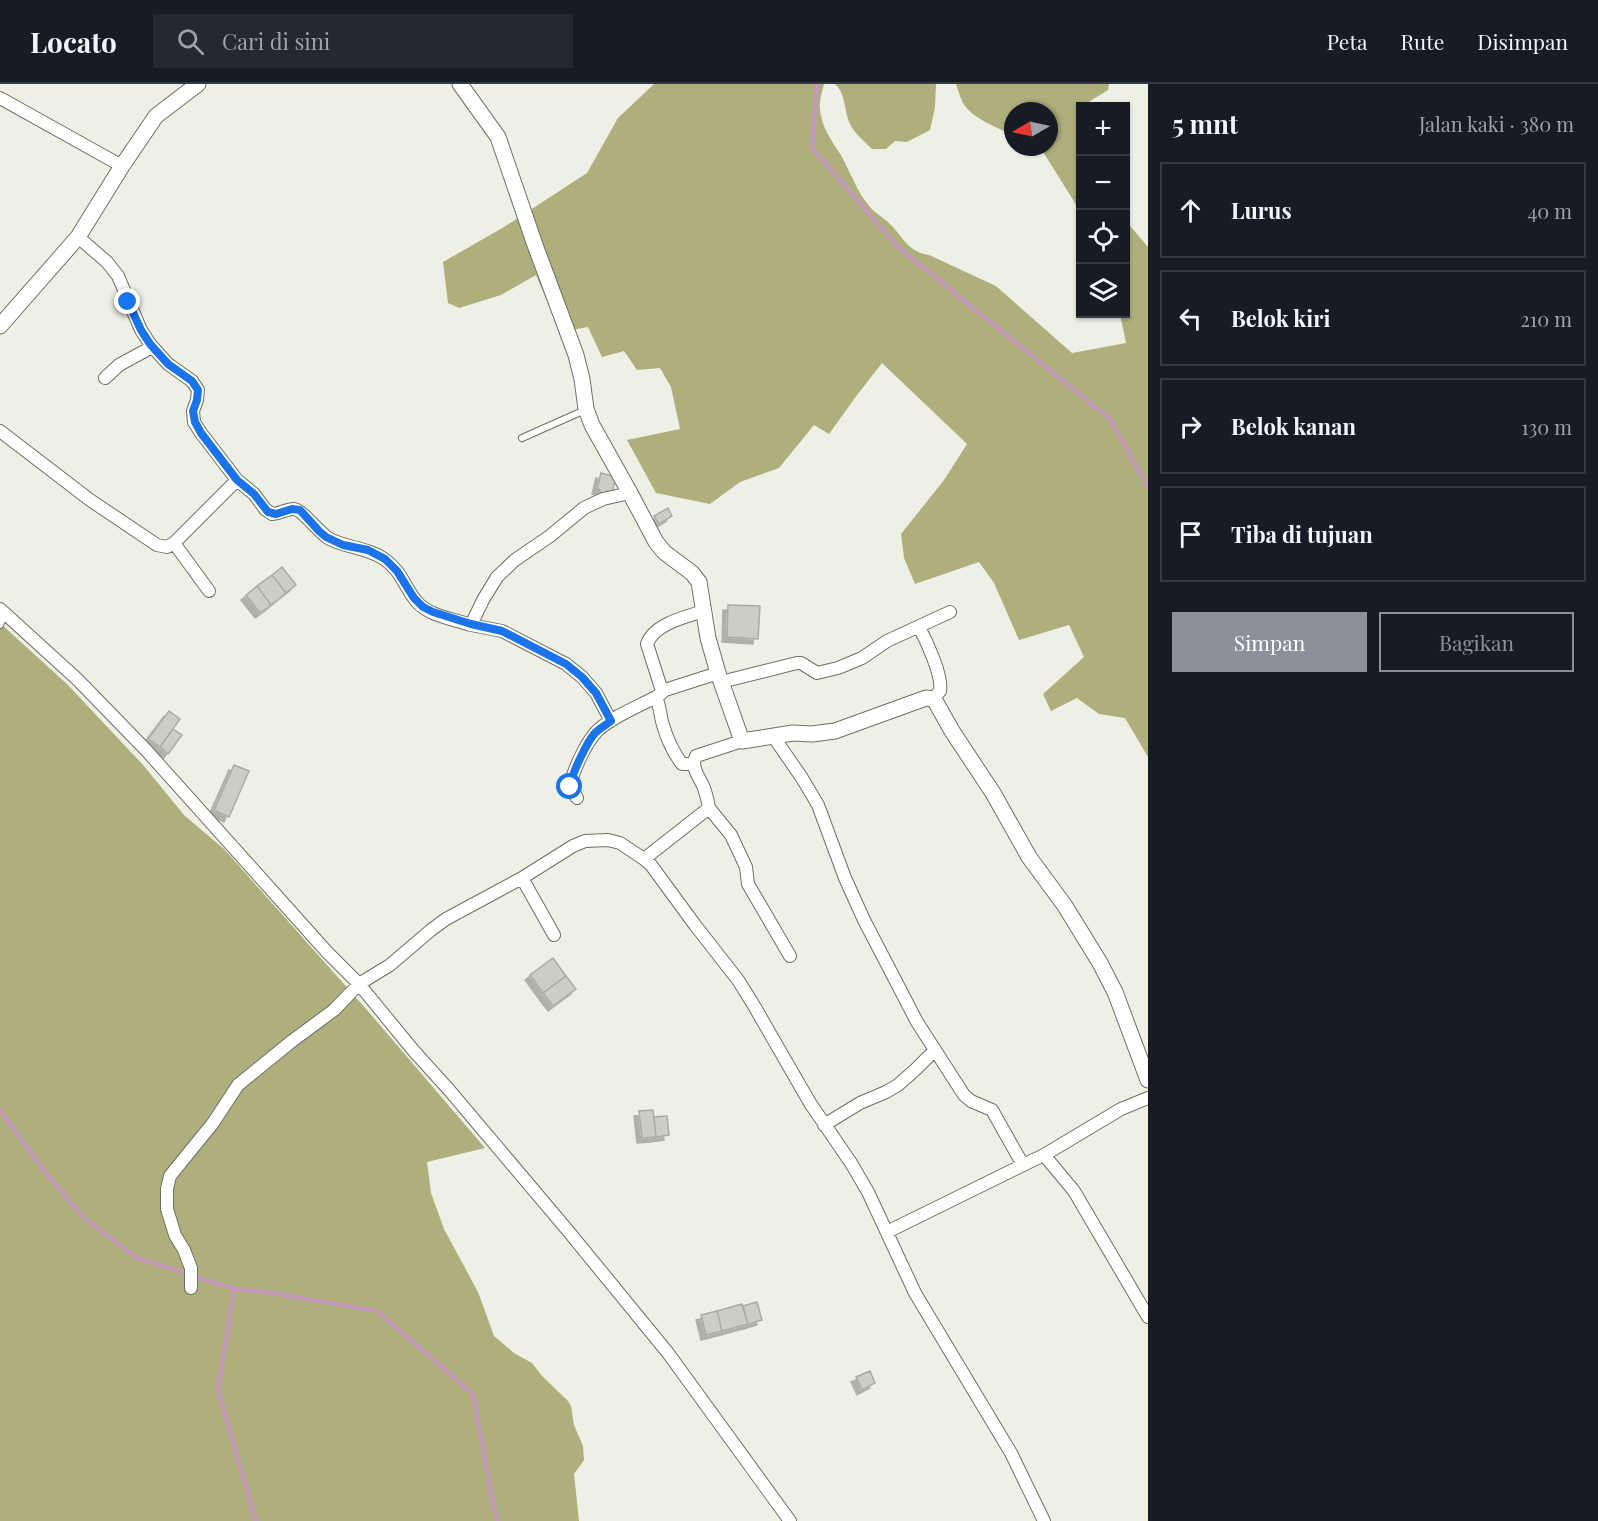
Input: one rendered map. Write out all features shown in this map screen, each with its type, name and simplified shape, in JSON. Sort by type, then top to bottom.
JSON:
[{"type":"street","points":[[2,318],[78,237],[156,116],[198,84]]},
{"type":"street","points":[[460,84],[498,137],[576,355],[586,409],[592,425],[659,547],[692,573],[699,582],[708,638],[742,741]]},
{"type":"street","points":[[0,99],[122,166]]},
{"type":"street","points":[[78,237],[118,276],[141,330],[152,346],[168,364],[192,381],[198,390],[193,411],[195,422],[201,433],[237,480],[254,494],[265,509],[272,514],[292,509],[300,510],[326,537],[343,545],[368,550],[385,559],[397,571],[414,598],[423,607],[471,624],[502,631],[566,664],[596,693],[611,721]]},
{"type":"street","points":[[105,378],[119,366],[152,346]]},
{"type":"street","points":[[0,431],[90,500],[157,545],[167,547],[174,543],[237,480]]},
{"type":"street","points":[[471,624],[497,577],[515,560],[550,536],[584,508],[603,499],[630,493]]},
{"type":"street","points":[[174,543],[208,591]]},
{"type":"street","points":[[694,764],[682,764],[673,751],[663,726],[659,694],[647,644],[650,637],[659,629],[704,611]]},
{"type":"street","points":[[577,798],[570,787],[571,780],[593,735],[611,721],[659,694],[720,677],[797,663],[817,673],[824,672],[862,658],[887,641],[950,612]]},
{"type":"street","points":[[2,616],[78,680],[146,750],[327,952],[359,984],[668,1353],[790,1521]]},
{"type":"street","points":[[919,627],[939,676],[940,691],[934,699]]},
{"type":"street","points":[[790,956],[748,884],[746,867],[731,835],[709,808],[694,759],[696,756],[742,741],[793,733],[812,734],[835,731],[926,698],[934,699]]},
{"type":"street","points":[[934,699],[1002,808],[1029,857],[1065,906],[1100,963],[1115,992],[1148,1080]]},
{"type":"street","points":[[773,736],[818,805],[845,878],[916,1022],[964,1095],[971,1101],[992,1110],[998,1118],[1023,1165]]},
{"type":"street","points":[[644,859],[709,808]]},
{"type":"street","points":[[191,1284],[191,1268],[175,1234],[167,1209],[167,1189],[171,1176],[213,1122],[238,1085],[292,1041],[334,1011],[359,984],[390,965],[446,919],[522,878],[573,846],[594,840],[620,843],[651,865],[738,980],[810,1103],[856,1173],[915,1293],[1011,1453],[1044,1521]]},
{"type":"street","points":[[522,878],[554,935]]},
{"type":"street","points":[[824,1125],[860,1103],[898,1085],[935,1050]]},
{"type":"street","points":[[887,1232],[1044,1155],[1121,1109],[1148,1098]]},
{"type":"street","points":[[1044,1155],[1074,1191],[1148,1317]]},
{"type":"lane","points":[[522,438],[586,409]]},
{"type":"green space","points":[[654,84],[824,84],[820,104],[822,122],[869,206],[890,224],[911,248],[996,286],[1072,353],[1126,343],[1121,318],[1130,318],[1130,226],[1148,247],[1148,757],[1125,718],[1099,714],[1077,698],[1051,711],[1043,694],[1084,657],[1069,625],[1019,640],[994,583],[979,562],[915,584],[904,558],[901,534],[944,480],[967,444],[882,363],[829,434],[814,425],[779,468],[740,482],[710,504],[656,493],[627,440],[680,429],[671,387],[660,368],[637,370],[624,351],[602,357],[588,327],[560,332],[536,275],[501,295],[459,308],[448,303],[443,262],[504,227],[587,173],[618,118]]},
{"type":"green space","points":[[835,84],[936,84],[935,107],[930,130],[907,142],[895,141],[886,149],[872,149],[852,128],[842,96]]},
{"type":"green space","points":[[956,84],[1109,84],[1108,90],[1089,102],[1076,102],[1076,205],[1046,156],[1058,156],[1058,102],[1004,102],[1004,131],[973,114],[963,103]]},
{"type":"green space","points":[[0,623],[67,684],[144,766],[184,815],[224,849],[367,1010],[485,1148],[427,1162],[431,1193],[444,1229],[478,1292],[494,1336],[514,1353],[532,1363],[571,1406],[574,1425],[583,1446],[584,1460],[574,1474],[579,1521],[0,1521]]},
{"type":"building","points":[[601,473],[616,477],[612,493],[599,492],[600,490],[597,489]]},
{"type":"building","points":[[668,508],[672,516],[659,524],[654,516]]},
{"type":"building","points":[[282,567],[296,585],[286,593],[272,575]]},
{"type":"building","points":[[272,575],[286,593],[271,605],[257,586]]},
{"type":"building","points":[[257,586],[271,605],[260,613],[246,595]]},
{"type":"building","points":[[728,605],[760,606],[758,639],[727,637]]},
{"type":"building","points":[[169,711],[180,719],[160,747],[148,739]]},
{"type":"building","points":[[173,729],[182,735],[168,754],[160,747]]},
{"type":"building","points":[[234,765],[249,771],[229,817],[214,810]]},
{"type":"building","points":[[553,958],[566,976],[543,993],[530,975]]},
{"type":"building","points":[[566,976],[576,989],[553,1006],[543,993]]},
{"type":"building","points":[[653,1110],[656,1137],[642,1138],[639,1111]]},
{"type":"building","points":[[667,1116],[669,1135],[656,1137],[654,1117]]},
{"type":"building","points":[[757,1302],[762,1320],[748,1324],[743,1306]]},
{"type":"building","points":[[742,1304],[748,1324],[722,1331],[717,1311]]},
{"type":"building","points":[[717,1311],[722,1331],[706,1335],[701,1315]]},
{"type":"building","points":[[870,1371],[875,1383],[862,1390],[856,1377]]},
{"type":"waterway","points":[[817,84],[812,148],[898,247],[1110,419],[1148,487]]},
{"type":"waterway","points":[[0,1110],[42,1168],[84,1218],[137,1258],[234,1289],[266,1292],[377,1311],[473,1394],[498,1521]]},
{"type":"waterway","points":[[234,1289],[218,1390],[256,1521]]},
{"type":"route","points":[[128,302],[150,344],[168,364],[192,381],[198,390],[193,411],[195,422],[201,433],[237,480],[254,494],[268,512],[276,514],[296,508],[300,510],[326,537],[343,545],[368,550],[385,559],[402,577],[414,598],[423,607],[471,624],[502,631],[566,664],[582,677],[596,693],[611,721],[593,735],[571,780],[570,787]]}]
